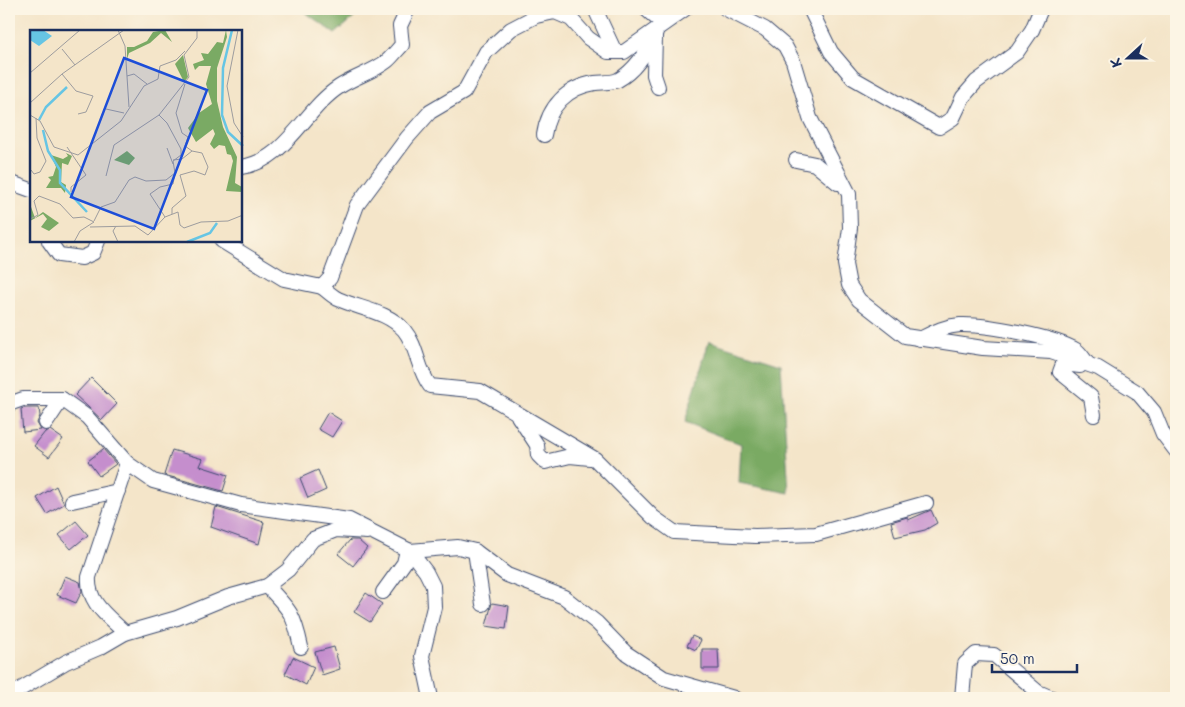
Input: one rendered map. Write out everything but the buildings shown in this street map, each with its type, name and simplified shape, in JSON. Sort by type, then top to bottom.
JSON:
[{"type":"street","points":[[242,167],[255,165],[286,142],[308,116],[339,87],[387,61],[402,45],[400,26],[408,9]]},
{"type":"street","points":[[595,9],[615,52]]},
{"type":"street","points":[[646,9],[655,18],[660,27],[654,75],[658,87]]},
{"type":"street","points":[[322,287],[330,278],[356,205],[407,138],[430,112],[464,92],[486,52],[511,29],[536,16],[555,12],[571,19],[588,38],[608,52],[624,52],[685,9]]},
{"type":"street","points":[[726,9],[765,29],[785,46],[793,61],[810,118],[849,194],[850,228],[845,264],[849,285],[859,300],[904,336],[982,348],[1051,352],[1093,366],[1137,392],[1154,412],[1163,434],[1176,451]]},
{"type":"street","points":[[810,9],[831,52],[853,78],[939,127],[953,118],[976,82],[1017,52],[1032,30],[1041,9]]},
{"type":"street","points":[[544,134],[546,122],[566,94],[577,87],[616,81],[635,65],[649,48],[660,27]]},
{"type":"street","points":[[796,160],[815,164],[829,174],[849,194]]},
{"type":"street","points":[[51,242],[59,255],[82,258],[93,253],[98,242]]},
{"type":"street","points":[[224,242],[284,278],[322,287],[336,298],[369,308],[403,330],[416,350],[422,376],[430,386],[480,391],[511,408],[595,459],[653,517],[674,532],[755,536],[816,534],[926,503]]},
{"type":"street","points":[[920,339],[942,328],[960,325],[980,326],[1060,342],[1077,351],[1093,366]]},
{"type":"street","points":[[1093,366],[1063,364],[1060,372],[1090,396],[1094,415]]},
{"type":"street","points":[[9,404],[24,399],[62,399],[87,416],[128,463],[153,481],[241,505],[349,520],[408,551],[426,572],[433,586],[434,607],[422,656],[431,698]]},
{"type":"street","points":[[46,423],[62,399]]},
{"type":"street","points":[[511,408],[525,424],[537,445],[538,455],[545,462],[570,456],[595,459]]},
{"type":"street","points":[[125,633],[98,607],[88,591],[88,577],[128,463]]},
{"type":"street","points":[[72,500],[118,491]]},
{"type":"street","points":[[9,696],[66,662],[101,647],[125,633],[177,618],[228,597],[267,586],[288,570],[313,539],[336,530],[375,533]]},
{"type":"street","points":[[408,551],[458,547],[475,551],[507,575],[564,597],[597,623],[626,654],[664,678],[734,698]]},
{"type":"street","points":[[383,592],[404,564],[408,551]]},
{"type":"street","points":[[475,551],[483,604]]},
{"type":"street","points":[[267,586],[290,610],[295,620],[301,647]]},
{"type":"street","points":[[962,698],[965,664],[976,654],[994,655],[1038,692],[1052,698]]},
{"type":"green space","points":[[292,9],[364,9],[335,34],[305,12]]},
{"type":"green space","points":[[709,341],[781,364],[789,493],[739,483],[741,444],[685,422]]},
{"type":"waterway","points":[[1174,698],[1176,694]]}]
